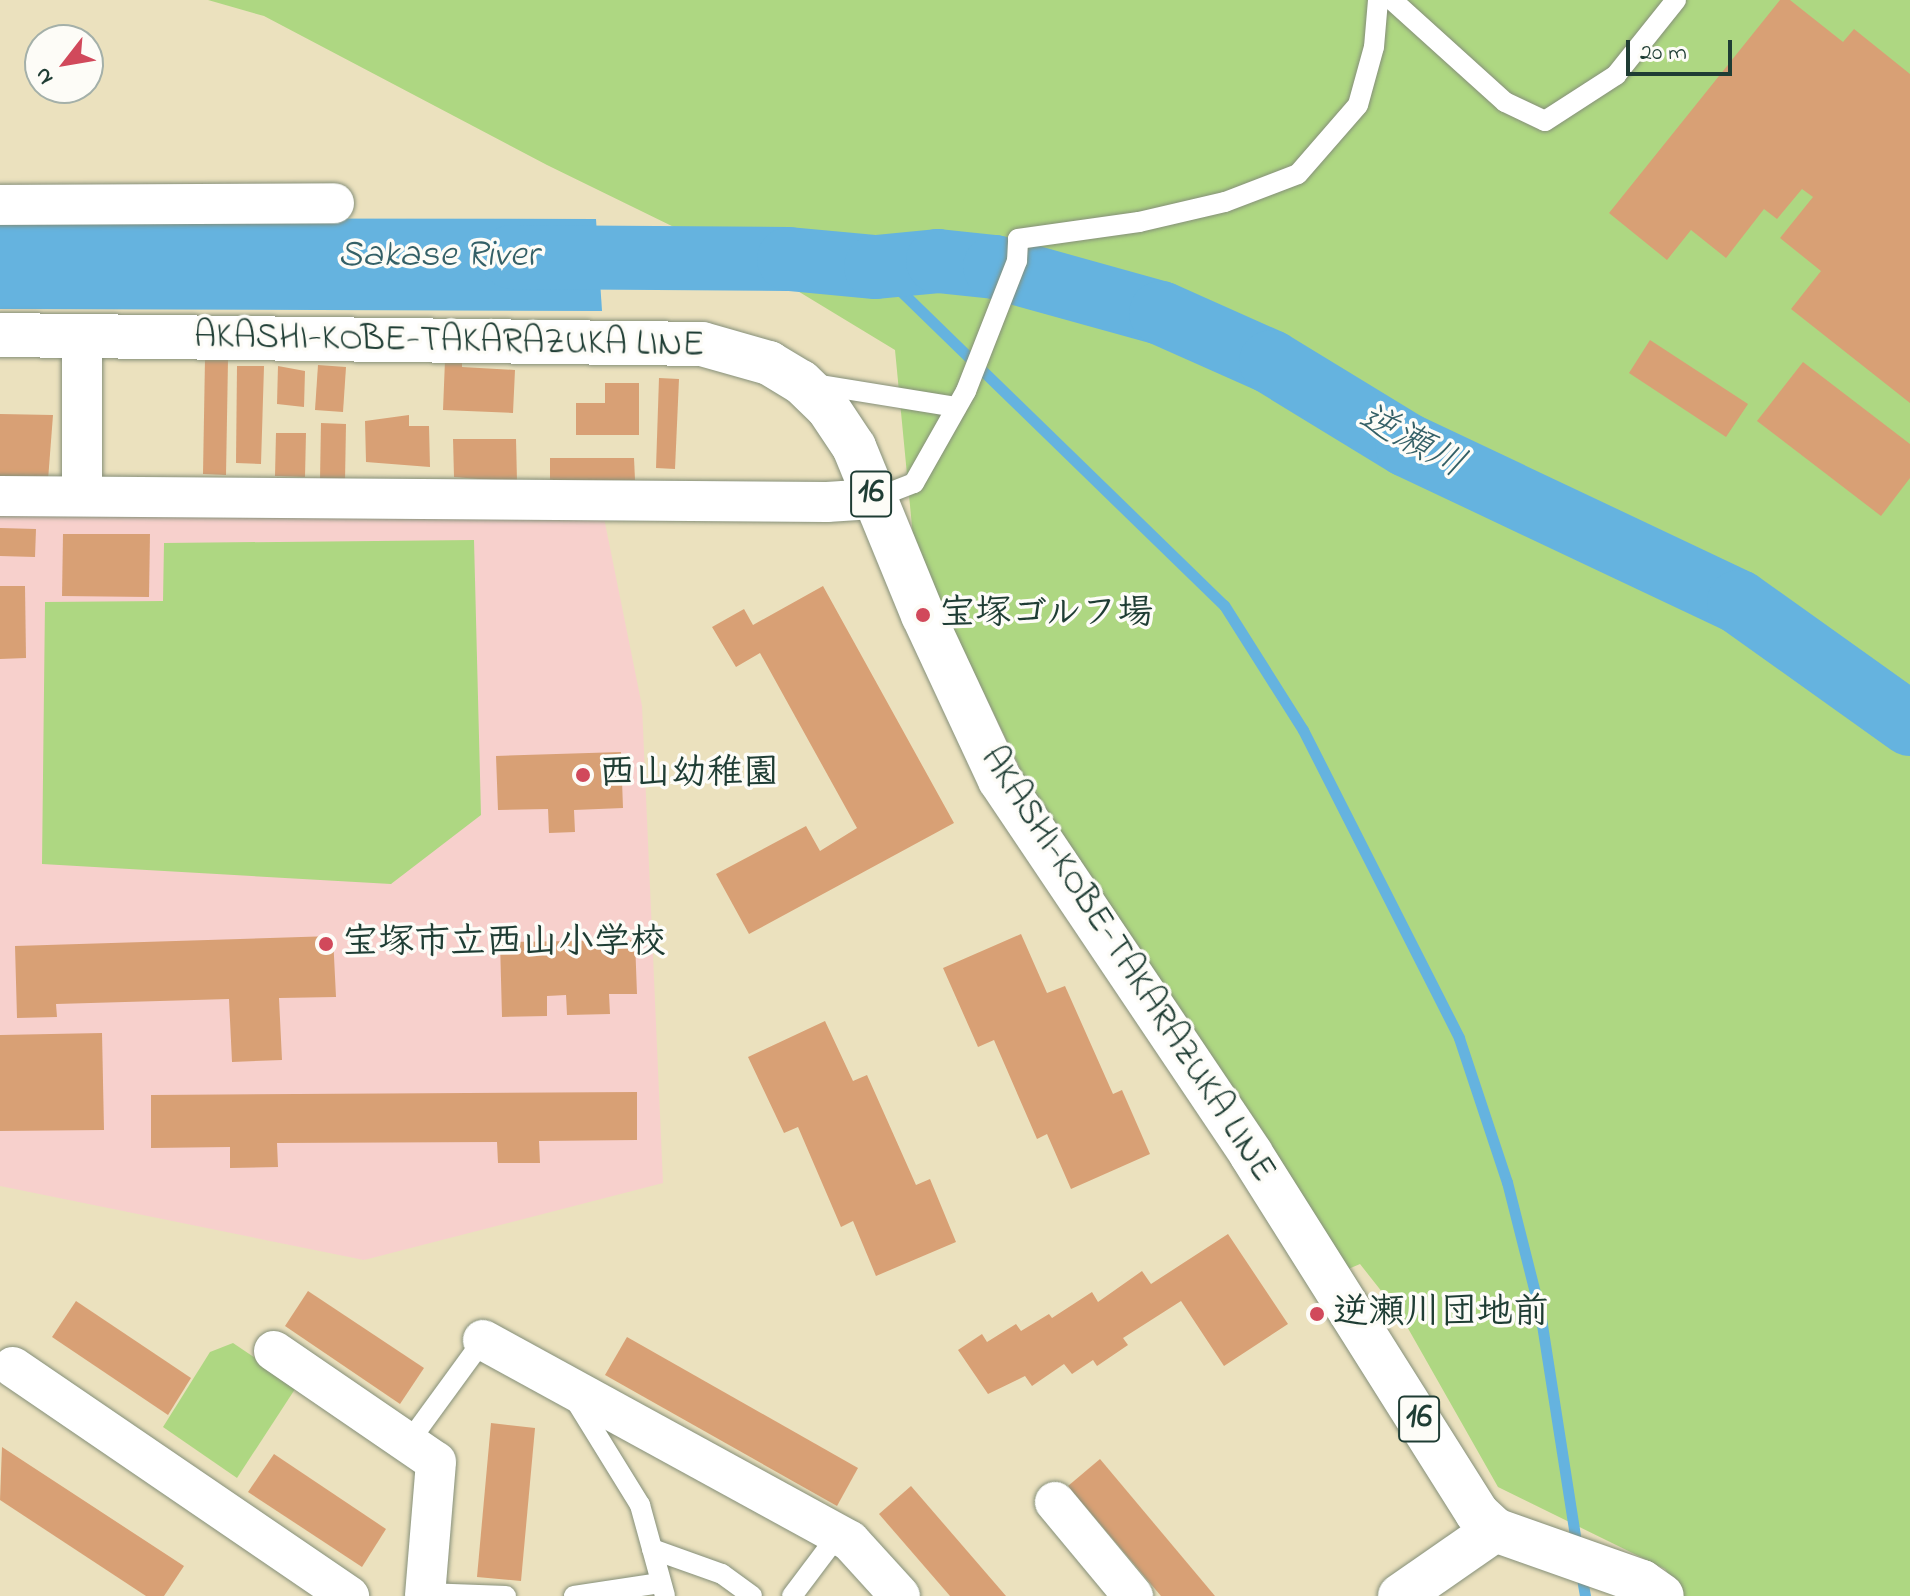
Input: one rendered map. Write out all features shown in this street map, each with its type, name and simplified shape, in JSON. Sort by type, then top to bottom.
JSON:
[{"type":"main road","name":"AKASHI-KOBE-TAKARAZUKA LINE","points":[[0,335],[702,344],[769,363],[801,382],[828,408],[854,447],[873,499],[976,733],[1021,815],[1251,1154],[1477,1513],[1495,1530],[1648,1588]]},
{"type":"main road","points":[[1400,1596],[1495,1530]]},
{"type":"street","points":[[0,205],[334,203]]},
{"type":"street","points":[[82,335],[82,495]]},
{"type":"street","points":[[0,496],[811,502],[873,499]]},
{"type":"street","points":[[483,1340],[838,1535],[900,1596]]},
{"type":"street","points":[[274,1351],[436,1462],[425,1595]]},
{"type":"street","points":[[13,1367],[349,1596]]},
{"type":"street","points":[[1055,1502],[1133,1596]]},
{"type":"lane","points":[[873,499],[914,483],[961,399],[1017,261],[1018,239],[1139,222],[1225,202],[1298,174],[1358,105],[1374,47],[1378,0]]},
{"type":"lane","points":[[1392,0],[1505,102],[1545,121],[1616,75],[1676,0]]},
{"type":"lane","points":[[801,382],[961,399]]},
{"type":"lane","points":[[408,1443],[483,1340]]},
{"type":"lane","points":[[566,1385],[640,1505],[662,1590],[574,1596]]},
{"type":"lane","points":[[792,1596],[838,1535]]},
{"type":"lane","points":[[652,1549],[722,1574],[752,1596]]},
{"type":"lane","points":[[425,1595],[506,1596]]},
{"type":"shaded area","name":"宝塚市立西山小学校","points":[[0,514],[604,518],[642,706],[663,1183],[364,1260],[0,1186]]},
{"type":"green space","points":[[208,0],[1910,0],[1910,1596],[1683,1596],[1665,1569],[1498,1487],[1401,1316],[1360,1264],[1346,1270],[1052,835],[914,547],[895,350],[768,273],[547,165],[264,16]]},
{"type":"green space","points":[[474,540],[481,815],[391,884],[42,864],[45,602],[163,601],[164,543]]},
{"type":"green space","points":[[233,1343],[297,1386],[237,1478],[163,1427],[210,1352]]},
{"type":"water","name":"Sakase River","points":[[0,218],[596,219],[602,311],[0,309]]},
{"type":"building","points":[[1780,0],[1790,0],[1843,42],[1854,29],[1910,74],[1910,403],[1791,309],[1821,271],[1780,238],[1813,197],[1802,189],[1777,219],[1764,209],[1726,258],[1691,230],[1667,260],[1609,213]]},
{"type":"building","points":[[1650,340],[1748,404],[1726,437],[1629,373]]},
{"type":"building","points":[[205,359],[228,360],[226,475],[203,474]]},
{"type":"building","points":[[445,360],[462,360],[462,367],[515,370],[513,413],[443,410]]},
{"type":"building","points":[[1803,362],[1910,444],[1910,478],[1881,516],[1757,421]]},
{"type":"building","points":[[318,365],[346,367],[343,412],[315,410]]},
{"type":"building","points":[[237,366],[264,366],[261,464],[236,463]]},
{"type":"building","points":[[278,366],[305,371],[304,407],[277,404]]},
{"type":"building","points":[[659,378],[679,379],[675,469],[656,468]]},
{"type":"building","points":[[605,383],[639,383],[639,435],[576,435],[576,403],[605,403]]},
{"type":"building","points":[[0,414],[53,415],[48,480],[0,479]]},
{"type":"building","points":[[409,415],[409,426],[429,426],[430,467],[366,462],[365,421]]},
{"type":"building","points":[[321,423],[346,424],[345,481],[320,480]]},
{"type":"building","points":[[276,433],[306,433],[305,477],[275,476]]},
{"type":"building","points":[[453,439],[516,439],[517,482],[454,477]]},
{"type":"building","points":[[550,458],[634,458],[635,480],[550,481]]},
{"type":"building","points":[[0,528],[36,529],[35,557],[0,556]]},
{"type":"building","points":[[63,534],[150,534],[149,597],[62,596]]},
{"type":"building","points":[[0,586],[25,586],[26,658],[0,659]]},
{"type":"building","points":[[823,586],[954,823],[749,934],[716,874],[806,826],[820,851],[857,828],[760,653],[736,667],[712,627],[744,609],[753,625]]},
{"type":"building","points":[[621,752],[623,808],[574,810],[575,832],[549,833],[548,809],[498,810],[496,756]]},
{"type":"building","points":[[1021,934],[1047,993],[1065,986],[1113,1094],[1122,1090],[1150,1154],[1071,1189],[1047,1134],[1037,1139],[994,1040],[978,1047],[943,968]]},
{"type":"building","points":[[333,936],[336,997],[279,998],[282,1060],[232,1062],[229,999],[56,1004],[57,1017],[17,1018],[15,946]]},
{"type":"building","points":[[635,940],[637,994],[609,994],[610,1014],[567,1015],[566,995],[547,996],[547,1016],[502,1017],[500,942]]},
{"type":"building","points":[[825,1021],[853,1081],[867,1075],[916,1185],[930,1179],[956,1242],[876,1276],[853,1221],[841,1227],[798,1127],[784,1133],[748,1057]]},
{"type":"building","points":[[102,1033],[104,1130],[0,1131],[0,1035]]},
{"type":"building","points":[[637,1092],[637,1140],[539,1141],[540,1163],[498,1163],[497,1142],[277,1143],[278,1167],[230,1168],[230,1147],[151,1148],[151,1095]]},
{"type":"building","points":[[1228,1234],[1288,1324],[1224,1366],[1181,1301],[1123,1338],[1128,1345],[1097,1366],[1093,1360],[1072,1374],[1064,1364],[1032,1386],[1025,1376],[988,1394],[958,1350],[982,1334],[987,1342],[1016,1324],[1021,1331],[1049,1314],[1052,1318],[1092,1292],[1098,1302],[1142,1271],[1151,1284]]},
{"type":"building","points":[[308,1291],[424,1368],[400,1404],[285,1326]]},
{"type":"building","points":[[76,1301],[191,1378],[168,1415],[52,1337]]},
{"type":"building","points":[[627,1337],[858,1468],[837,1506],[605,1375]]},
{"type":"building","points":[[491,1423],[535,1428],[521,1581],[477,1577]]},
{"type":"building","points":[[2,1447],[184,1566],[164,1596],[146,1596],[0,1500]]},
{"type":"building","points":[[274,1454],[386,1529],[362,1567],[248,1492]]},
{"type":"building","points":[[1100,1459],[1215,1596],[1161,1596],[1068,1486]]},
{"type":"building","points":[[911,1486],[1006,1596],[950,1596],[879,1514]]},
{"type":"waterway","name":"逆瀬川","points":[[512,257],[789,259],[876,267],[938,261],[995,267],[1161,313],[1271,362],[1407,445],[1739,602],[1910,724]]},
{"type":"waterway","points":[[876,267],[1224,605],[1303,730],[1459,1038],[1507,1182],[1540,1312],[1577,1548]]},
{"type":"waterway","points":[[1581,1573],[1585,1596]]},
{"type":"place","name":"宝塚ゴルフ場","points":[[923,615]]},
{"type":"place","name":"西山幼稚園","points":[[583,775]]},
{"type":"place","name":"宝塚市立西山小学校","points":[[326,944]]},
{"type":"place","name":"逆瀬川団地前","points":[[1317,1314]]}]
